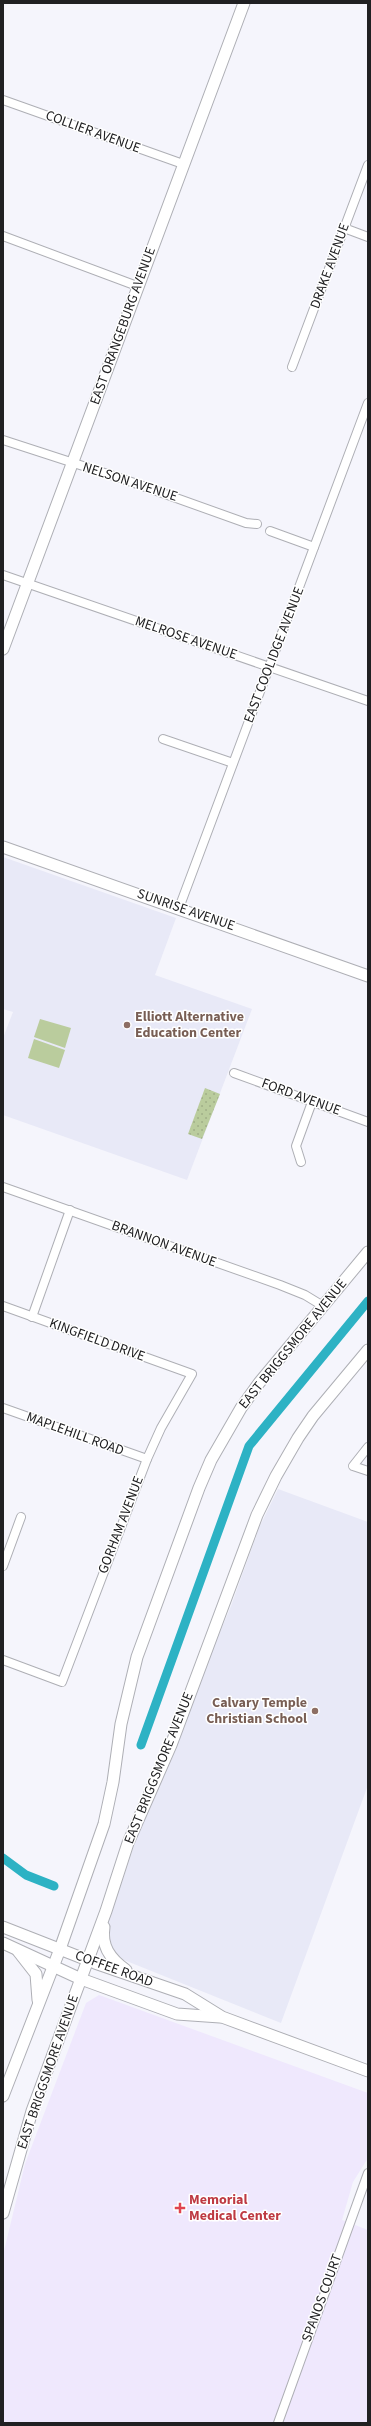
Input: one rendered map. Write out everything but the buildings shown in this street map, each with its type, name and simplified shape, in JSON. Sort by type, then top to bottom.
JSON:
[{"type":"main road","name":"EAST ORANGEBURG AVENUE","points":[[3,648],[244,3]]},
{"type":"main road","name":"SUNRISE AVENUE","points":[[3,846],[368,976]]},
{"type":"main road","name":"EAST BRIGGSMORE AVENUE","points":[[3,2096],[60,1949],[105,1818],[113,1782],[121,1724],[137,1657],[199,1488],[214,1454],[241,1408],[368,1252]]},
{"type":"main road","name":"EAST BRIGGSMORE AVENUE","points":[[3,2213],[32,2111],[106,1911],[128,1843],[171,1745],[257,1515],[276,1476],[298,1438],[313,1416],[368,1350]]},
{"type":"main road","points":[[106,1911],[103,1935],[107,1954],[118,1965],[136,1977]]},
{"type":"main road","name":"COFFEE ROAD","points":[[3,1927],[88,1960],[185,1994],[222,2017],[368,2071]]},
{"type":"main road","name":"COFFEE ROAD","points":[[3,1943],[81,1979],[177,2014],[222,2017]]},
{"type":"main road","points":[[17,1949],[36,1974],[38,2004]]},
{"type":"street","name":"COLLIER AVENUE","points":[[3,100],[183,164]]},
{"type":"street","name":"DRAKE AVENUE","points":[[292,367],[368,165]]},
{"type":"street","points":[[344,228],[368,237]]},
{"type":"street","points":[[3,236],[138,286]]},
{"type":"street","name":"EAST COOLIDGE AVENUE","points":[[179,908],[368,403]]},
{"type":"street","name":"NELSON AVENUE","points":[[3,440],[246,522],[257,524]]},
{"type":"street","points":[[270,531],[314,547]]},
{"type":"street","name":"MELROSE AVENUE","points":[[3,575],[368,701]]},
{"type":"street","points":[[163,739],[233,762]]},
{"type":"street","name":"FORD AVENUE","points":[[234,1073],[368,1122]]},
{"type":"street","points":[[301,1162],[296,1146],[312,1102]]},
{"type":"street","name":"BRANNON AVENUE","points":[[3,1187],[280,1285],[305,1295],[323,1306]]},
{"type":"street","points":[[32,1317],[70,1210]]},
{"type":"street","name":"KINGFIELD DRIVE","points":[[3,1306],[192,1374]]},
{"type":"street","name":"GORHAM AVENUE","points":[[3,1660],[62,1682],[147,1459],[161,1428],[192,1374]]},
{"type":"street","name":"MAPLEHILL ROAD","points":[[3,1408],[147,1459]]},
{"type":"street","points":[[368,1447],[352,1466],[368,1471]]},
{"type":"street","points":[[3,1566],[21,1517]]},
{"type":"street","name":"SPANOS COURT","points":[[278,2423],[368,2174]]},
{"type":"shaded area","name":"Elliott Alternative Education Center","points":[[3,857],[176,918],[155,975],[252,1009],[187,1180],[3,1115],[3,1038],[13,1012],[3,1009]]},
{"type":"shaded area","points":[[278,1489],[368,1522],[368,1785],[281,2023],[114,1956],[104,1934],[152,1793],[231,1606],[259,1528]]},
{"type":"shaded area","name":"Memorial Medical Center","points":[[99,1995],[368,2093],[368,2158],[353,2182],[342,2220],[368,2230],[368,2423],[3,2423],[3,2255],[25,2164],[86,2003]]},
{"type":"green space","points":[[40,1019],[71,1028],[65,1048],[34,1037]]},
{"type":"green space","points":[[34,1039],[65,1050],[59,1068],[28,1058]]},
{"type":"green space","points":[[205,1088],[220,1094],[202,1139],[188,1134]]},
{"type":"waterway","points":[[141,1745],[249,1446],[368,1301]]},
{"type":"waterway","points":[[3,1858],[26,1875],[54,1886]]},
{"type":"place","name":"Elliott Alternative Education Center","points":[[127,1025]]},
{"type":"place","name":"Calvary Temple Christian School","points":[[315,1711]]},
{"type":"place","name":"Memorial Medical Center","points":[[180,2208]]}]
